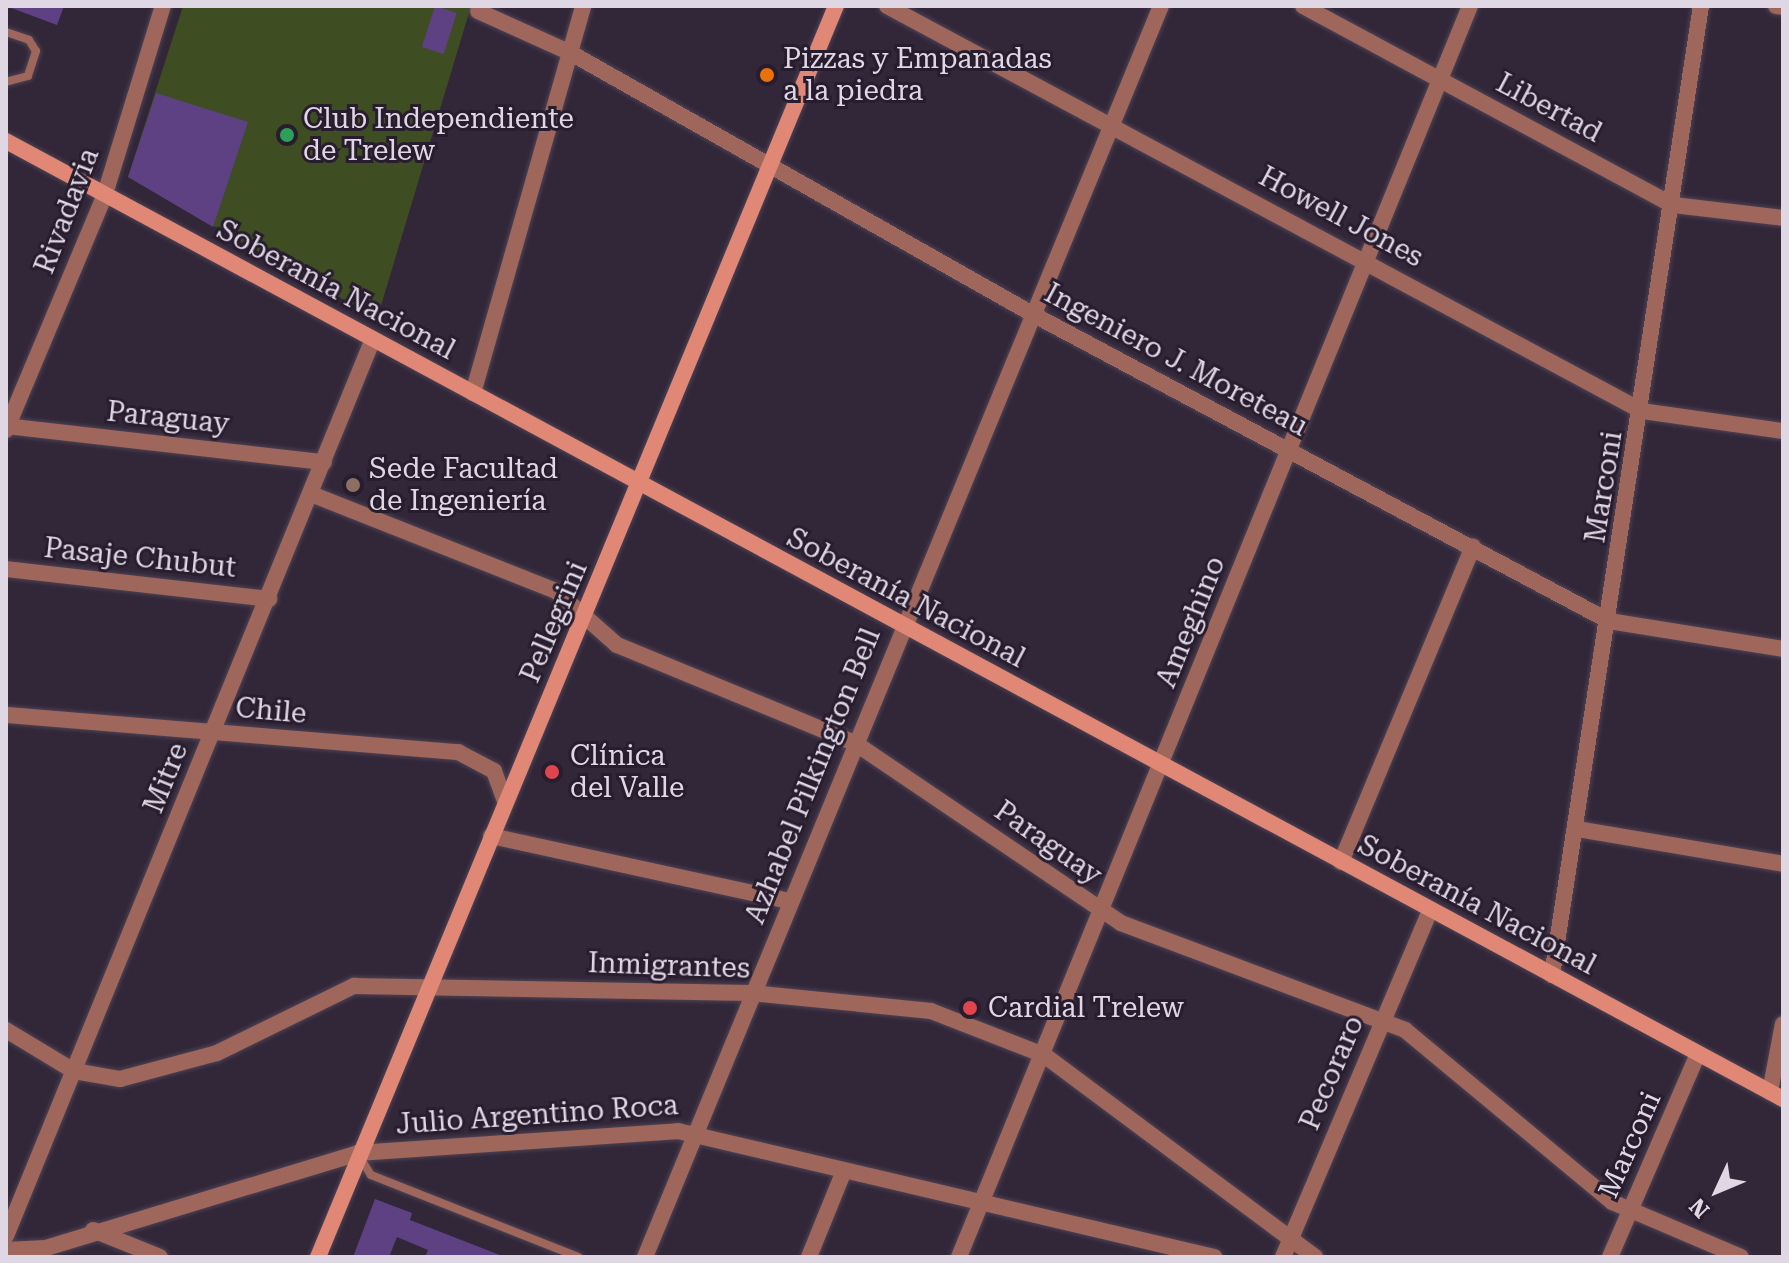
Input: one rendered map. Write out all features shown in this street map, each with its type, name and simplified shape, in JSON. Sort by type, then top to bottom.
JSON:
[{"type":"street","name":"Rivadavia","points":[[7,427],[105,194],[163,6]]},
{"type":"street","points":[[473,393],[583,6]]},
{"type":"street","name":"Pellegrini","points":[[318,1257],[425,986],[585,618],[766,167],[836,6]]},
{"type":"street","name":"Howell Jones","points":[[887,6],[1367,260],[1642,411],[1783,431]]},
{"type":"street","name":"Azhabel Pilkington Bell","points":[[645,1257],[751,993],[1036,316],[1161,6]]},
{"type":"street","name":"Libertad","points":[[1303,6],[1673,205],[1783,218]]},
{"type":"street","name":"Ameghino","points":[[959,1257],[1470,6]]},
{"type":"street","name":"Marconi","points":[[1552,975],[1642,411],[1701,6]]},
{"type":"street","points":[[1776,6],[1783,7]]},
{"type":"street","name":"Ingeniero J. Moreteau","points":[[478,11],[569,52],[766,167],[1036,316],[1609,621],[1783,649]]},
{"type":"street","name":"Soberanía Nacional","points":[[6,141],[1776,1096]]},
{"type":"street","name":"Mitre","points":[[6,1236],[373,339]]},
{"type":"street","name":"Paraguay","points":[[7,427],[324,462]]},
{"type":"street","name":"Paraguay","points":[[311,494],[556,591],[617,645],[855,743],[1101,912],[1383,1022],[1424,1043],[1629,1213],[1741,1257]]},
{"type":"street","points":[[1341,862],[1473,547]]},
{"type":"street","name":"Pasaje Chubut","points":[[6,569],[269,599]]},
{"type":"street","name":"Chile","points":[[6,715],[458,752],[494,771],[505,802]]},
{"type":"street","points":[[1577,829],[1783,864]]},
{"type":"street","points":[[491,836],[790,901]]},
{"type":"street","name":"Pecoraro","points":[[1283,1257],[1430,910]]},
{"type":"street","name":"Inmigrantes","points":[[6,1030],[74,1071],[120,1079],[161,1073],[354,986],[751,993],[931,1011],[1044,1055],[1290,1241]]},
{"type":"street","points":[[1776,1096],[1783,1024]]},
{"type":"street","name":"Marconi","points":[[1610,1257],[1698,1054]]},
{"type":"street","name":"Julio Argentino Roca","points":[[6,1250],[46,1248],[93,1230],[358,1153],[694,1132],[980,1205],[1214,1257]]},
{"type":"street","points":[[809,1257],[844,1171]]},
{"type":"street","points":[[93,1230],[159,1257]]},
{"type":"street","points":[[1290,1241],[1315,1257]]},
{"type":"lane","points":[[6,32],[29,40],[36,51],[28,76],[6,82]]},
{"type":"lane","points":[[358,1153],[371,1175],[578,1257]]},
{"type":"green space","name":"Club Independiente de Trelew","points":[[183,6],[471,6],[377,319],[128,177]]},
{"type":"building","points":[[6,6],[64,6],[57,25]]},
{"type":"building","points":[[435,6],[457,13],[444,54],[422,47]]},
{"type":"building","points":[[156,93],[248,122],[213,227],[128,177]]},
{"type":"building","points":[[375,1199],[412,1213],[410,1220],[505,1257],[425,1257],[428,1250],[397,1237],[389,1257],[353,1257]]},
{"type":"place","name":"Pizzas y Empanadas a la piedra","points":[[767,75]]},
{"type":"place","name":"Club Independiente de Trelew","points":[[287,135]]},
{"type":"place","name":"Sede Facultad de Ingeniería","points":[[353,485]]},
{"type":"place","name":"Clínica del Valle","points":[[552,772]]},
{"type":"place","name":"Cardial Trelew","points":[[970,1008]]}]
